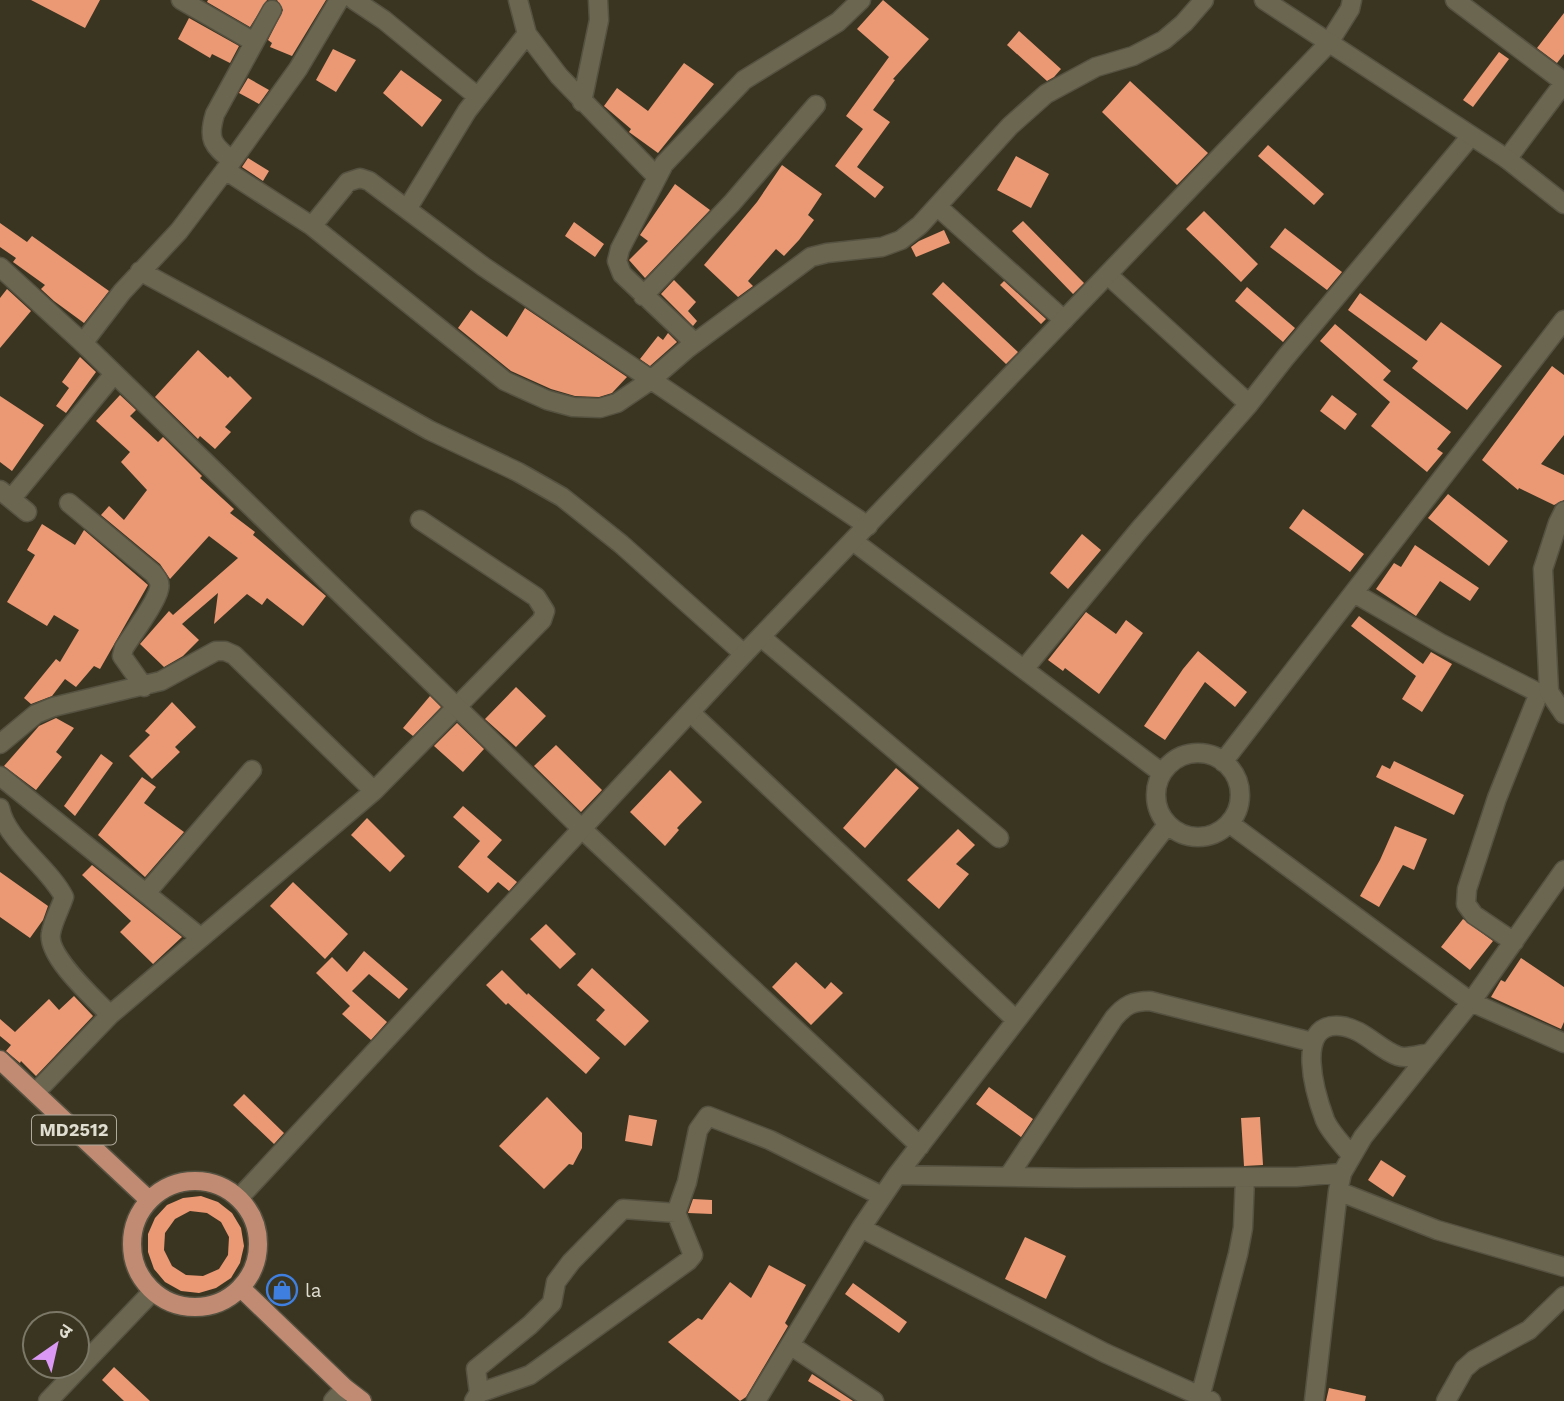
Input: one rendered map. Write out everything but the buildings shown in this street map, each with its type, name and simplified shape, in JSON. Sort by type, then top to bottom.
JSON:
[{"type":"main road","name":"MD2512","points":[[0,1060],[149,1200]]},
{"type":"main road","points":[[184,1181],[204,1181],[222,1187],[239,1198],[251,1214],[257,1233],[258,1253],[252,1271],[241,1288],[225,1299],[207,1306],[188,1307],[169,1301],[153,1291],[140,1275],[133,1256],[132,1236],[138,1216],[149,1200],[165,1188],[184,1181]]},
{"type":"main road","points":[[241,1288],[339,1395],[362,1401]]},
{"type":"street","points":[[181,0],[254,42]]},
{"type":"street","points":[[83,343],[140,271],[179,231],[298,69],[340,0]]},
{"type":"street","points":[[354,0],[384,20],[478,97]]},
{"type":"street","points":[[518,0],[527,34],[582,102],[657,177]]},
{"type":"street","points":[[582,102],[599,20],[598,0]]},
{"type":"street","points":[[695,343],[622,274],[617,261],[620,249],[664,164],[744,80],[838,22],[861,0]]},
{"type":"street","points":[[272,10],[215,114],[211,136],[214,146],[228,165],[312,226],[505,381],[524,391],[573,407],[600,408],[617,403],[651,380],[695,343],[811,257],[882,247],[901,240],[938,207],[1010,126],[1046,94],[1096,68],[1133,56],[1164,40],[1184,23],[1204,0]]},
{"type":"street","points":[[1264,0],[1507,159],[1564,204]]},
{"type":"street","points":[[239,1198],[744,654],[1328,44],[1350,9],[1352,0]]},
{"type":"street","points":[[1455,0],[1564,83],[1507,159]]},
{"type":"street","points":[[407,209],[478,97],[527,34]]},
{"type":"street","points":[[643,296],[732,202],[816,105]]},
{"type":"street","points":[[1024,669],[1139,530],[1250,404],[1285,358],[1471,136]]},
{"type":"street","points":[[312,226],[348,182],[354,179],[369,181],[484,267],[868,526]]},
{"type":"street","points":[[938,207],[1064,320]]},
{"type":"street","points":[[0,267],[108,367],[582,829],[920,1146]]},
{"type":"street","points":[[140,271],[312,363],[429,430],[519,472],[562,498],[621,544],[744,654]]},
{"type":"street","points":[[1108,275],[1250,404]]},
{"type":"street","points":[[1223,762],[1564,320]]},
{"type":"street","points":[[27,512],[5,495],[108,367]]},
{"type":"street","points":[[69,503],[153,573],[159,581],[160,588],[124,648],[122,656],[144,687]]},
{"type":"street","points":[[1514,942],[1474,915],[1466,904],[1467,889],[1496,798],[1544,693],[1543,569],[1564,511]]},
{"type":"street","points":[[35,1093],[110,1015],[374,791],[542,620],[545,611],[536,597],[420,520]]},
{"type":"street","points":[[853,541],[1162,773]]},
{"type":"street","points":[[1354,593],[1440,643],[1544,693],[1564,714]]},
{"type":"street","points":[[761,637],[999,838]]},
{"type":"street","points":[[0,744],[26,721],[53,707],[144,687],[216,652],[225,652],[234,655],[374,791]]},
{"type":"street","points":[[691,713],[1016,1020]]},
{"type":"street","points":[[1197,753],[1211,755],[1233,772],[1238,785],[1236,812],[1229,823],[1218,832],[1192,837],[1179,832],[1168,824],[1160,813],[1156,799],[1162,773],[1171,762],[1183,756],[1197,753]]},
{"type":"street","points":[[147,892],[252,770]]},
{"type":"street","points":[[1,782],[147,892],[200,937]]},
{"type":"street","points":[[0,808],[8,828],[46,871],[64,897],[50,935],[52,948],[60,961],[110,1015]]},
{"type":"street","points":[[1229,823],[1471,1002],[1564,1043]]},
{"type":"street","points":[[756,1401],[882,1196],[1168,824]]},
{"type":"street","points":[[1314,1401],[1340,1182],[1351,1155],[1471,1002],[1564,870]]},
{"type":"street","points":[[1009,1177],[1114,1018],[1123,1008],[1135,1001],[1150,1001],[1312,1042]]},
{"type":"street","points":[[1351,1155],[1326,1122],[1310,1061],[1312,1042],[1318,1033],[1340,1026],[1357,1031],[1400,1057],[1430,1053]]},
{"type":"street","points":[[676,1213],[623,1209],[571,1262],[556,1282],[552,1303],[530,1325],[476,1369],[477,1397],[530,1375],[693,1255],[676,1213],[687,1181],[698,1130],[708,1116],[770,1140],[882,1196]]},
{"type":"street","points":[[897,1175],[1296,1177],[1340,1182],[1437,1230],[1564,1267]]},
{"type":"street","points":[[861,1228],[1105,1353],[1204,1400],[1243,1227],[1245,1177]]},
{"type":"street","points":[[48,1401],[153,1291]]},
{"type":"street","points":[[1446,1401],[1464,1369],[1474,1360],[1529,1330],[1564,1296]]},
{"type":"street","points":[[790,1345],[874,1401]]},
{"type":"place","name":"la","points":[[282,1290]]}]
